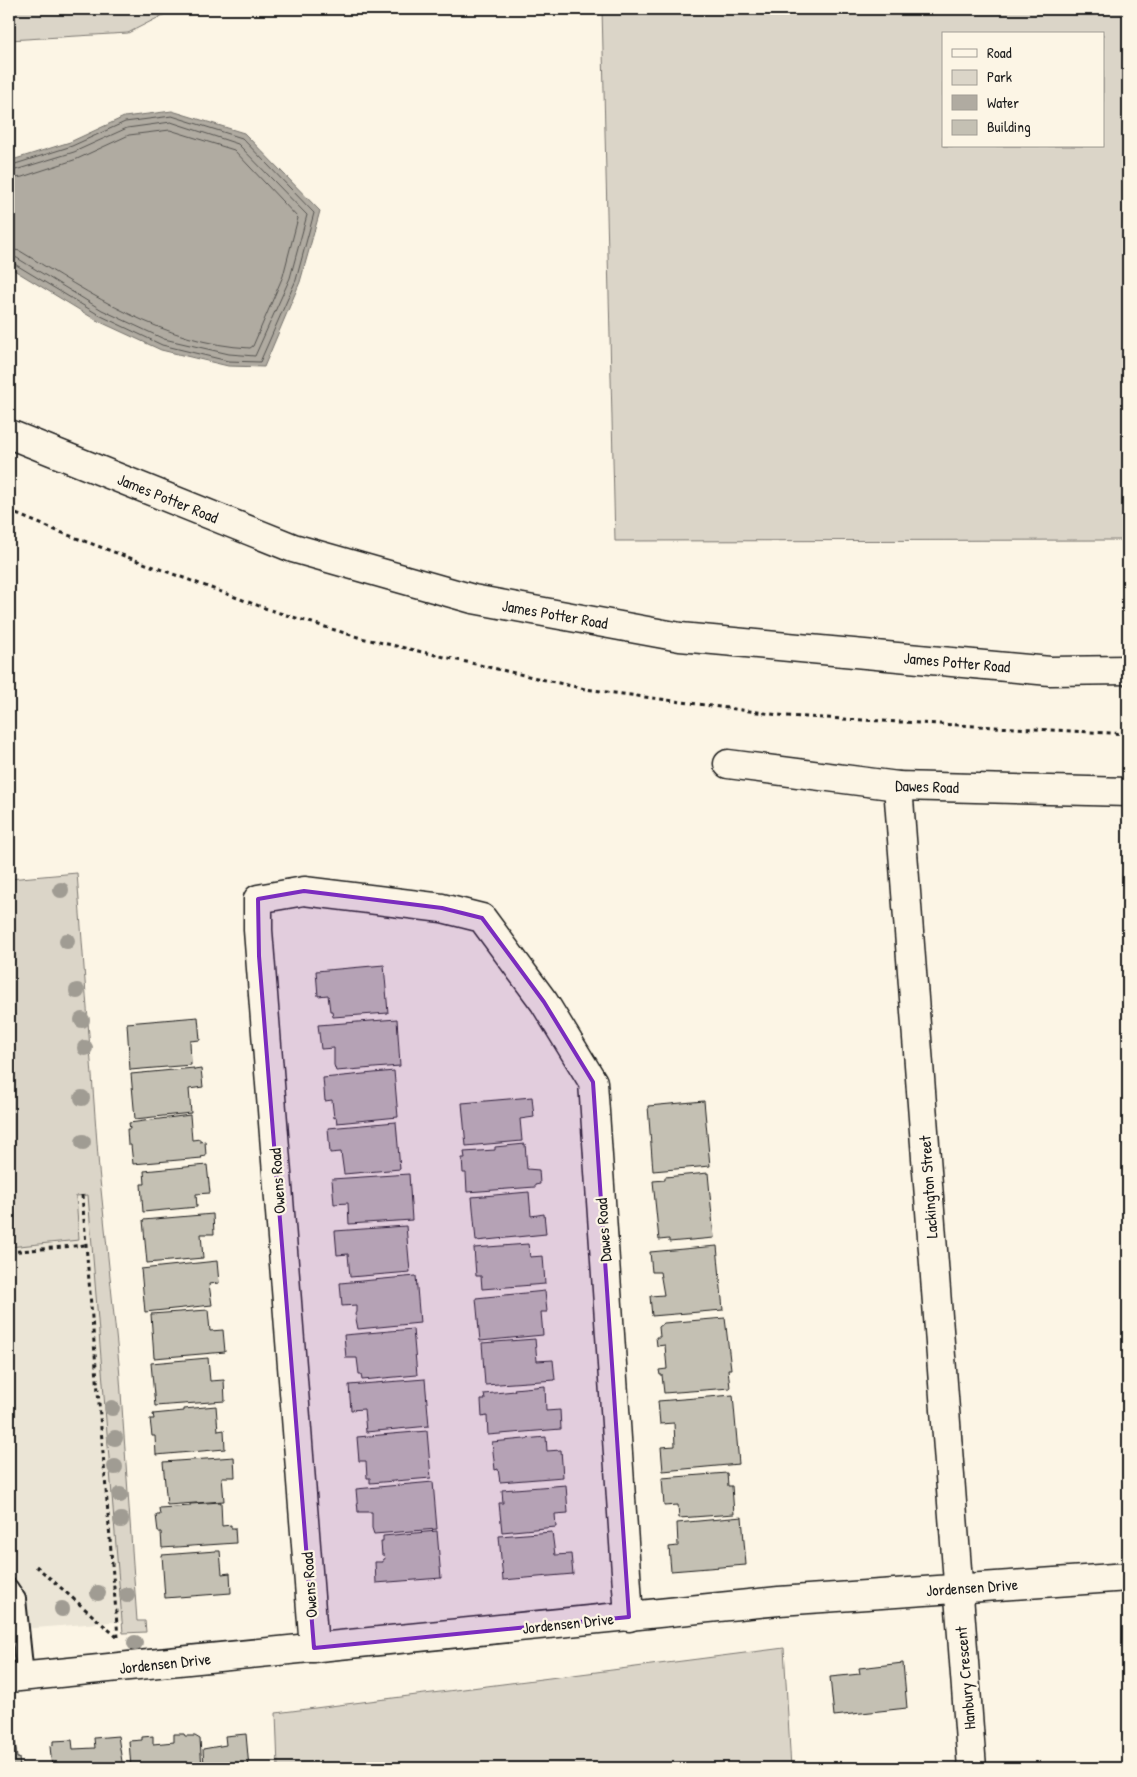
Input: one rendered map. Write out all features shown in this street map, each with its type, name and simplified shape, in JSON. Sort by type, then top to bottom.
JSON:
[{"type":"street","name":"James Potter Road","points":[[9,434],[293,548],[474,599],[680,636],[1050,671],[1128,670]]},
{"type":"street","name":"Dawes Road","points":[[728,764],[898,786],[1128,792]]},
{"type":"street","name":"Lackington Street","points":[[898,786],[958,1588]]},
{"type":"street","name":"Owens Road","points":[[314,1648],[259,956],[258,899],[304,891],[442,908]]},
{"type":"street","name":"Dawes Road","points":[[442,908],[482,918],[544,1002],[593,1082],[630,1617]]},
{"type":"street","name":"Jordensen Drive","points":[[17,1677],[778,1601],[1128,1577]]},
{"type":"street","name":"Hanbury Crescent","points":[[958,1588],[972,1768]]},
{"type":"lane","points":[[9,1587],[17,1599],[17,1677]]},
{"type":"path","points":[[9,511],[60,532],[270,610],[361,638],[585,689],[787,716],[1128,734]]},
{"type":"path","points":[[36,1566],[118,1637],[82,1195]]},
{"type":"path","points":[[9,1252],[86,1245]]},
{"type":"path","points":[[9,1542],[14,1546]]},
{"type":"highlighted area","points":[[304,891],[442,908],[482,918],[544,1002],[593,1082],[629,1617],[314,1648],[259,956],[258,899]]},
{"type":"shaded area","points":[[9,879],[78,886],[99,1170],[119,1364],[137,1620],[9,1630]]},
{"type":"green space","points":[[9,9],[175,9],[128,33],[9,40]]},
{"type":"green space","points":[[602,9],[1128,9],[1128,540],[615,541]]},
{"type":"green space","points":[[77,873],[99,1170],[119,1364],[137,1621],[145,1621],[146,1632],[123,1633],[88,1195],[76,1196],[79,1240],[9,1247],[9,879]]},
{"type":"green space","points":[[784,1648],[791,1768],[278,1768],[276,1713]]},
{"type":"water","points":[[172,111],[244,133],[320,211],[300,282],[264,367],[228,366],[161,350],[96,320],[9,267],[9,161],[70,142],[124,117]]},
{"type":"building","points":[[384,965],[388,1013],[333,1017],[332,1011],[330,1011],[328,995],[318,996],[316,971]]},
{"type":"building","points":[[198,1017],[200,1040],[190,1041],[191,1065],[130,1070],[127,1023]]},
{"type":"building","points":[[397,1019],[400,1066],[336,1071],[334,1048],[321,1049],[318,1025]]},
{"type":"building","points":[[194,1068],[194,1070],[201,1069],[203,1087],[189,1089],[191,1113],[135,1119],[131,1074]]},
{"type":"building","points":[[394,1071],[398,1117],[337,1123],[336,1117],[334,1118],[332,1100],[325,1101],[323,1078]]},
{"type":"building","points":[[532,1097],[534,1117],[520,1119],[522,1141],[466,1146],[462,1103]]},
{"type":"building","points":[[704,1101],[710,1166],[653,1171],[648,1106]]},
{"type":"building","points":[[190,1115],[192,1140],[200,1139],[200,1142],[205,1141],[206,1156],[202,1158],[133,1164],[131,1145],[128,1145],[127,1129],[130,1129],[129,1123]]},
{"type":"building","points":[[396,1122],[400,1169],[344,1174],[341,1152],[330,1153],[328,1128]]},
{"type":"building","points":[[525,1144],[527,1169],[539,1170],[540,1184],[535,1185],[535,1187],[467,1192],[466,1173],[463,1173],[462,1158],[465,1158],[464,1152],[495,1150],[495,1147]]},
{"type":"building","points":[[207,1165],[210,1193],[196,1194],[197,1207],[143,1212],[141,1184],[145,1184],[144,1171]]},
{"type":"building","points":[[708,1173],[714,1238],[669,1242],[669,1239],[659,1240],[653,1181],[665,1180],[665,1177]]},
{"type":"building","points":[[409,1174],[412,1220],[349,1224],[348,1203],[334,1204],[332,1179]]},
{"type":"building","points":[[529,1192],[531,1216],[544,1214],[546,1234],[476,1241],[472,1197]]},
{"type":"building","points":[[213,1214],[214,1234],[201,1234],[203,1258],[147,1263],[143,1220]]},
{"type":"building","points":[[406,1226],[410,1272],[350,1277],[348,1254],[337,1255],[335,1231]]},
{"type":"building","points":[[528,1244],[530,1257],[543,1256],[545,1284],[482,1289],[481,1276],[476,1276],[474,1248]]},
{"type":"building","points":[[717,1246],[723,1310],[652,1316],[650,1296],[664,1295],[660,1272],[652,1272],[650,1252]]},
{"type":"building","points":[[217,1261],[219,1283],[209,1284],[212,1305],[145,1312],[141,1269]]},
{"type":"building","points":[[416,1276],[420,1323],[358,1329],[355,1314],[356,1305],[342,1306],[340,1283]]},
{"type":"building","points":[[545,1291],[547,1312],[541,1312],[543,1335],[480,1341],[476,1298]]},
{"type":"building","points":[[208,1310],[210,1331],[223,1330],[225,1352],[154,1358],[151,1314]]},
{"type":"building","points":[[725,1318],[731,1369],[728,1369],[730,1388],[664,1393],[662,1375],[660,1375],[659,1370],[667,1369],[665,1345],[657,1346],[656,1337],[660,1337],[659,1327],[664,1323]]},
{"type":"building","points":[[413,1329],[417,1375],[362,1380],[361,1374],[359,1374],[357,1358],[346,1358],[344,1335]]},
{"type":"building","points":[[535,1339],[537,1361],[553,1360],[555,1380],[485,1385],[482,1343]]},
{"type":"building","points":[[208,1358],[210,1381],[224,1380],[225,1401],[155,1406],[151,1363]]},
{"type":"building","points":[[425,1379],[429,1426],[366,1432],[364,1409],[351,1410],[349,1385]]},
{"type":"building","points":[[545,1386],[546,1411],[560,1410],[561,1429],[488,1435],[487,1416],[482,1417],[481,1400],[485,1400],[484,1394]]},
{"type":"building","points":[[733,1395],[739,1464],[663,1471],[661,1447],[675,1446],[674,1423],[660,1424],[658,1401]]},
{"type":"building","points":[[216,1406],[218,1431],[224,1430],[225,1449],[156,1455],[155,1436],[152,1436],[150,1419],[154,1419],[153,1414]]},
{"type":"building","points":[[427,1431],[431,1478],[370,1483],[370,1478],[367,1478],[366,1461],[359,1461],[357,1437]]},
{"type":"building","points":[[546,1437],[547,1451],[561,1450],[563,1477],[500,1482],[498,1469],[495,1470],[492,1442]]},
{"type":"building","points":[[234,1457],[235,1477],[222,1477],[224,1501],[167,1505],[163,1462]]},
{"type":"building","points":[[727,1473],[728,1486],[732,1486],[734,1514],[679,1518],[678,1505],[664,1506],[662,1478]]},
{"type":"building","points":[[433,1482],[437,1529],[374,1534],[372,1512],[358,1512],[356,1489]]},
{"type":"building","points":[[566,1485],[568,1513],[555,1514],[556,1527],[502,1532],[499,1503],[503,1503],[502,1490]]},
{"type":"building","points":[[221,1502],[222,1526],[231,1525],[231,1528],[235,1528],[236,1543],[162,1548],[161,1532],[158,1532],[156,1515],[160,1515],[159,1508]]},
{"type":"building","points":[[742,1517],[746,1565],[671,1571],[669,1547],[678,1546],[677,1523]]},
{"type":"building","points":[[437,1531],[441,1578],[376,1583],[375,1562],[383,1562],[383,1559],[385,1559],[384,1555],[382,1555],[381,1542],[383,1542],[383,1536]]},
{"type":"building","points":[[552,1532],[555,1555],[571,1554],[573,1574],[503,1580],[499,1536]]},
{"type":"building","points":[[220,1551],[222,1574],[230,1573],[231,1593],[165,1598],[162,1555]]},
{"type":"building","points":[[903,1663],[907,1708],[834,1716],[830,1677],[860,1674],[859,1668]]},
{"type":"building","points":[[174,1734],[195,1736],[200,1739],[202,1768],[131,1768],[129,1741],[142,1740],[142,1737],[153,1736],[153,1744],[174,1742]]},
{"type":"building","points":[[246,1734],[249,1768],[204,1768],[203,1749],[226,1745],[225,1736]]},
{"type":"building","points":[[118,1736],[123,1768],[52,1768],[50,1746],[53,1745],[53,1741],[72,1740],[73,1749],[95,1748],[94,1738]]},
{"type":"building","points":[[15,1740],[20,1768],[9,1768],[9,1741]]}]
